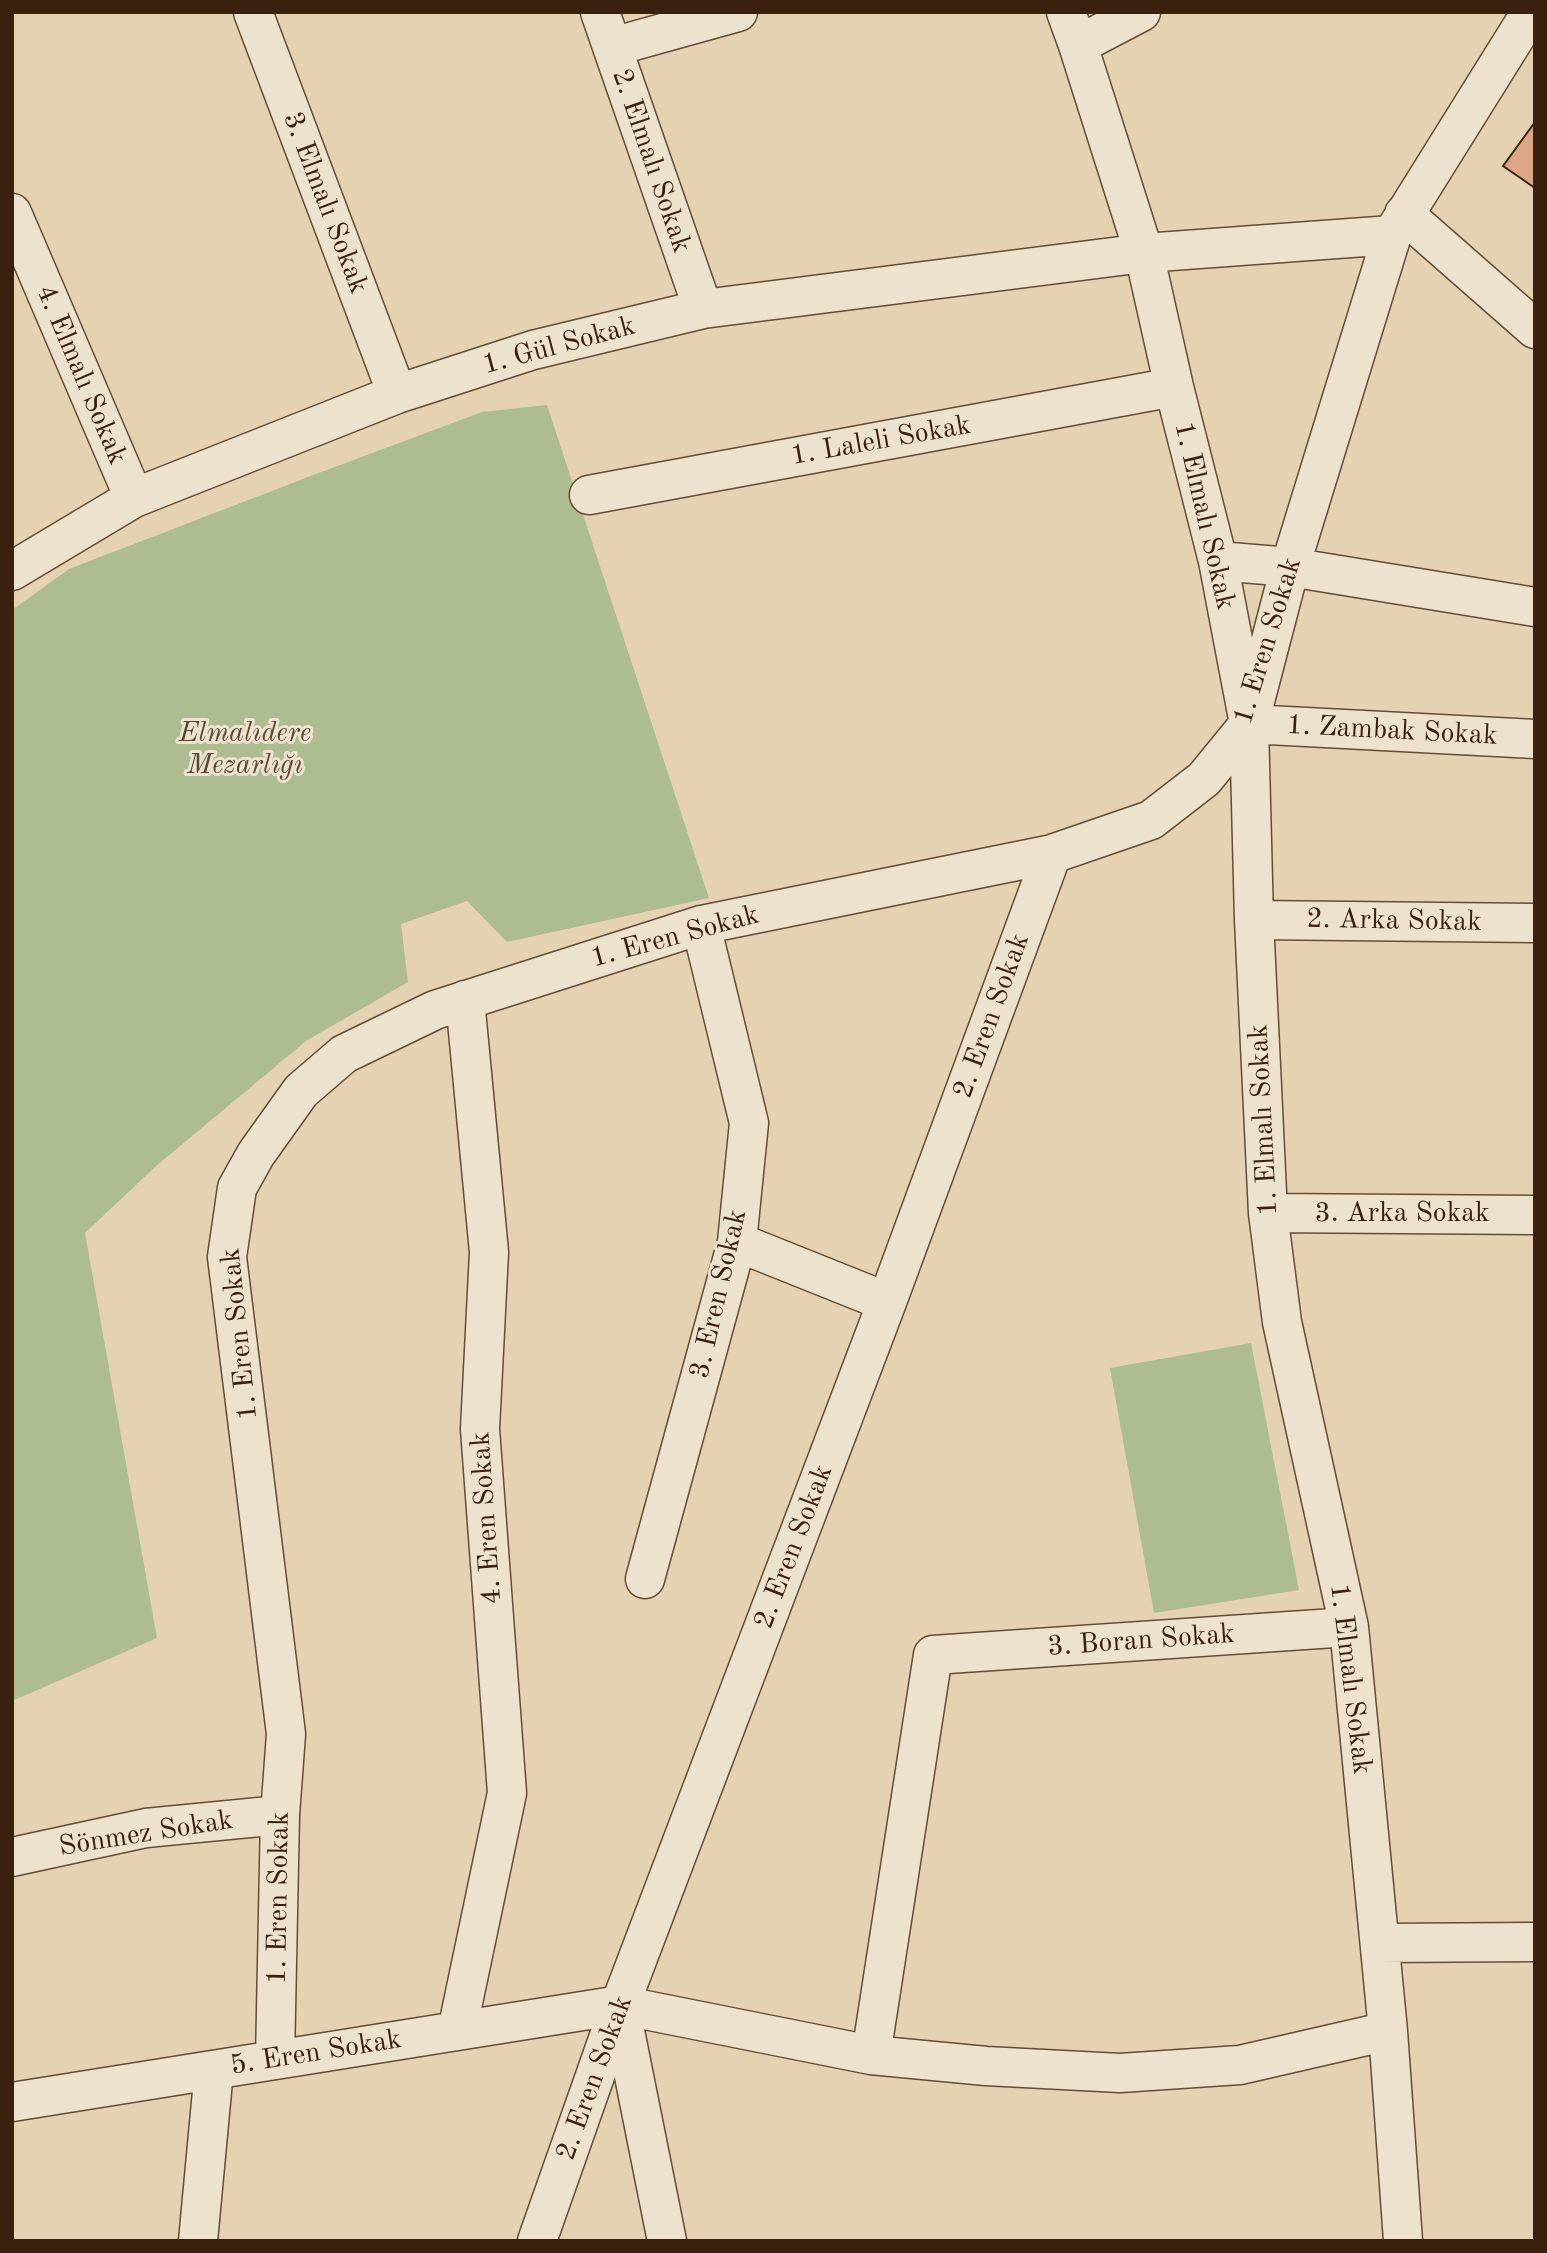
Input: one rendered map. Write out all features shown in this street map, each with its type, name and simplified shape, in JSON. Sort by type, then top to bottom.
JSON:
[{"type":"street","name":"3. Elmalı Sokak","points":[[253,12],[397,394]]},
{"type":"street","points":[[606,30],[738,12]]},
{"type":"street","points":[[1072,28],[1141,12]]},
{"type":"street","name":"1. Eren Sokak","points":[[275,2060],[280,1815],[286,1734],[227,1257],[237,1188],[256,1154],[301,1091],[344,1054],[435,1010],[701,925],[1052,853],[1151,820],[1204,779],[1249,724],[1290,567],[1398,224],[1530,18]]},
{"type":"street","name":"1. Elmalı Sokak","points":[[1072,28],[1144,253],[1174,387],[1218,561],[1249,724],[1254,920],[1268,1213],[1282,1322],[1349,1627],[1388,2031],[1403,2241]]},
{"type":"street","name":"2. Elmalı Sokak","points":[[606,30],[703,309]]},
{"type":"street","name":"4. Elmalı Sokak","points":[[12,213],[134,499]]},
{"type":"street","name":"1. Gül Sokak","points":[[12,571],[134,499],[397,394],[533,350],[703,309],[1398,224]]},
{"type":"street","points":[[1398,224],[1535,330]]},
{"type":"street","name":"1. Laleli Sokak","points":[[589,495],[1174,387]]},
{"type":"street","points":[[1218,561],[1290,567],[1535,607]]},
{"type":"street","name":"1. Zambak Sokak","points":[[1249,724],[1535,739]]},
{"type":"street","name":"2. Eren Sokak","points":[[537,2241],[620,2006],[887,1302],[1052,853]]},
{"type":"street","name":"2. Arka Sokak","points":[[1254,920],[1535,923]]},
{"type":"street","name":"3. Eren Sokak","points":[[645,1579],[737,1241],[749,1123],[701,925]]},
{"type":"street","name":"4. Eren Sokak","points":[[457,2031],[507,1793],[480,1429],[489,1252],[465,1000]]},
{"type":"street","name":"3. Arka Sokak","points":[[1268,1213],[1535,1215]]},
{"type":"street","points":[[737,1241],[887,1302]]},
{"type":"street","name":"3. Boran Sokak","points":[[871,2055],[933,1654],[1349,1627]]},
{"type":"street","name":"Sönmez Sokak","points":[[12,1857],[146,1828],[280,1815]]},
{"type":"street","points":[[1380,1943],[1535,1942]]},
{"type":"street","points":[[620,2006],[667,2241]]},
{"type":"street","name":"5. Eren Sokak","points":[[12,2102],[620,2006],[871,2055],[986,2066],[1120,2073],[1240,2065],[1388,2031]]},
{"type":"street","points":[[198,2241],[214,2070]]},
{"type":"green space","name":"Elmalıdere Mezarlığı","points":[[547,405],[709,898],[507,942],[467,901],[401,924],[408,982],[306,1041],[155,1167],[85,1233],[157,1638],[12,1701],[12,610],[69,569],[316,474],[482,412]]},
{"type":"green space","points":[[1251,1343],[1299,1590],[1154,1613],[1110,1368]]},
{"type":"building","points":[[1535,122],[1535,188],[1503,166]]}]
